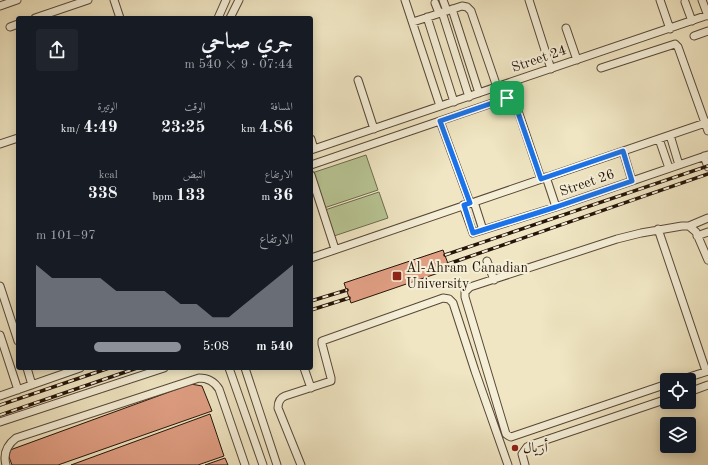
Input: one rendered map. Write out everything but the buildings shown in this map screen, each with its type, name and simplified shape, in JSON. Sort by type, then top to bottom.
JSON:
[{"type":"street","points":[[0,6],[18,0]]},
{"type":"street","points":[[41,16],[88,0]]},
{"type":"street","points":[[114,0],[119,16]]},
{"type":"street","points":[[219,16],[226,0]]},
{"type":"street","points":[[231,16],[239,0]]},
{"type":"street","points":[[406,0],[440,106]]},
{"type":"street","points":[[443,0],[469,97]]},
{"type":"street","points":[[529,0],[551,69]]},
{"type":"street","points":[[660,0],[670,29]]},
{"type":"street","points":[[702,0],[708,16]]},
{"type":"street","points":[[435,2],[445,11],[479,93]]},
{"type":"street","points":[[686,2],[692,21]]},
{"type":"street","points":[[413,22],[465,6],[471,11],[497,87]]},
{"type":"street","name":"Street 24","points":[[313,150],[708,16]]},
{"type":"street","points":[[427,17],[454,102]]},
{"type":"street","points":[[10,27],[16,25]]},
{"type":"street","points":[[566,28],[577,60]]},
{"type":"street","points":[[694,36],[708,31]]},
{"type":"street","points":[[601,68],[675,44],[678,48],[707,122],[708,131]]},
{"type":"street","points":[[358,80],[374,129]]},
{"type":"street","points":[[313,164],[507,98],[514,101],[516,105],[556,207]]},
{"type":"street","points":[[440,121],[469,204],[483,230]]},
{"type":"street","points":[[313,257],[707,122]]},
{"type":"street","points":[[670,135],[679,165]]},
{"type":"street","points":[[0,144],[16,139]]},
{"type":"street","points":[[658,139],[669,168]]},
{"type":"street","points":[[623,151],[632,181]]},
{"type":"street","points":[[706,155],[708,167]]},
{"type":"street","name":"Street 26","points":[[469,204],[473,233],[556,207],[706,155]]},
{"type":"street","points":[[313,181],[336,249]]},
{"type":"street","points":[[660,386],[512,437],[508,436],[465,295],[468,288],[617,239],[658,230],[689,226],[708,218]]},
{"type":"street","points":[[689,226],[693,229],[697,236],[708,260]]},
{"type":"street","points":[[658,230],[707,371],[696,375]]},
{"type":"street","points":[[697,236],[708,232]]},
{"type":"street","points":[[487,261],[494,280]]},
{"type":"street","points":[[0,286],[16,335]]},
{"type":"street","points":[[301,465],[278,408],[278,404],[282,397],[330,382],[332,379],[322,344],[323,340],[440,299],[449,299],[452,303],[508,465]]},
{"type":"street","points":[[0,335],[2,347],[18,390]]},
{"type":"street","points":[[28,370],[32,385]]},
{"type":"street","points":[[0,396],[74,370]]},
{"type":"street","points":[[0,422],[158,370]]},
{"type":"street","points":[[230,370],[263,465]]},
{"type":"street","points":[[246,370],[277,465]]},
{"type":"street","points":[[305,370],[311,388]]},
{"type":"street","points":[[6,465],[6,449],[16,438],[199,378],[208,379],[220,389],[245,465]]},
{"type":"street","points":[[696,389],[708,385]]},
{"type":"street","points":[[524,465],[522,454],[530,445],[660,401]]},
{"type":"green space","points":[[366,155],[378,190],[324,208],[313,173]]},
{"type":"green space","points":[[379,192],[388,218],[334,236],[325,210]]},
{"type":"railway","points":[[445,255],[708,166]]},
{"type":"railway","points":[[448,264],[708,174]]},
{"type":"railway","points":[[313,300],[347,290]]},
{"type":"railway","points":[[313,309],[349,298]]},
{"type":"railway","points":[[0,405],[103,370]]},
{"type":"railway","points":[[0,415],[131,370]]},
{"type":"place","name":"Al-Ahram Canadian University","points":[[397,276]]},
{"type":"place","name":"أريال","points":[[515,448]]},
{"type":"route","points":[[507,98],[514,101],[541,179],[623,151],[632,181],[473,233],[464,205],[470,203],[440,121],[507,98]]}]
